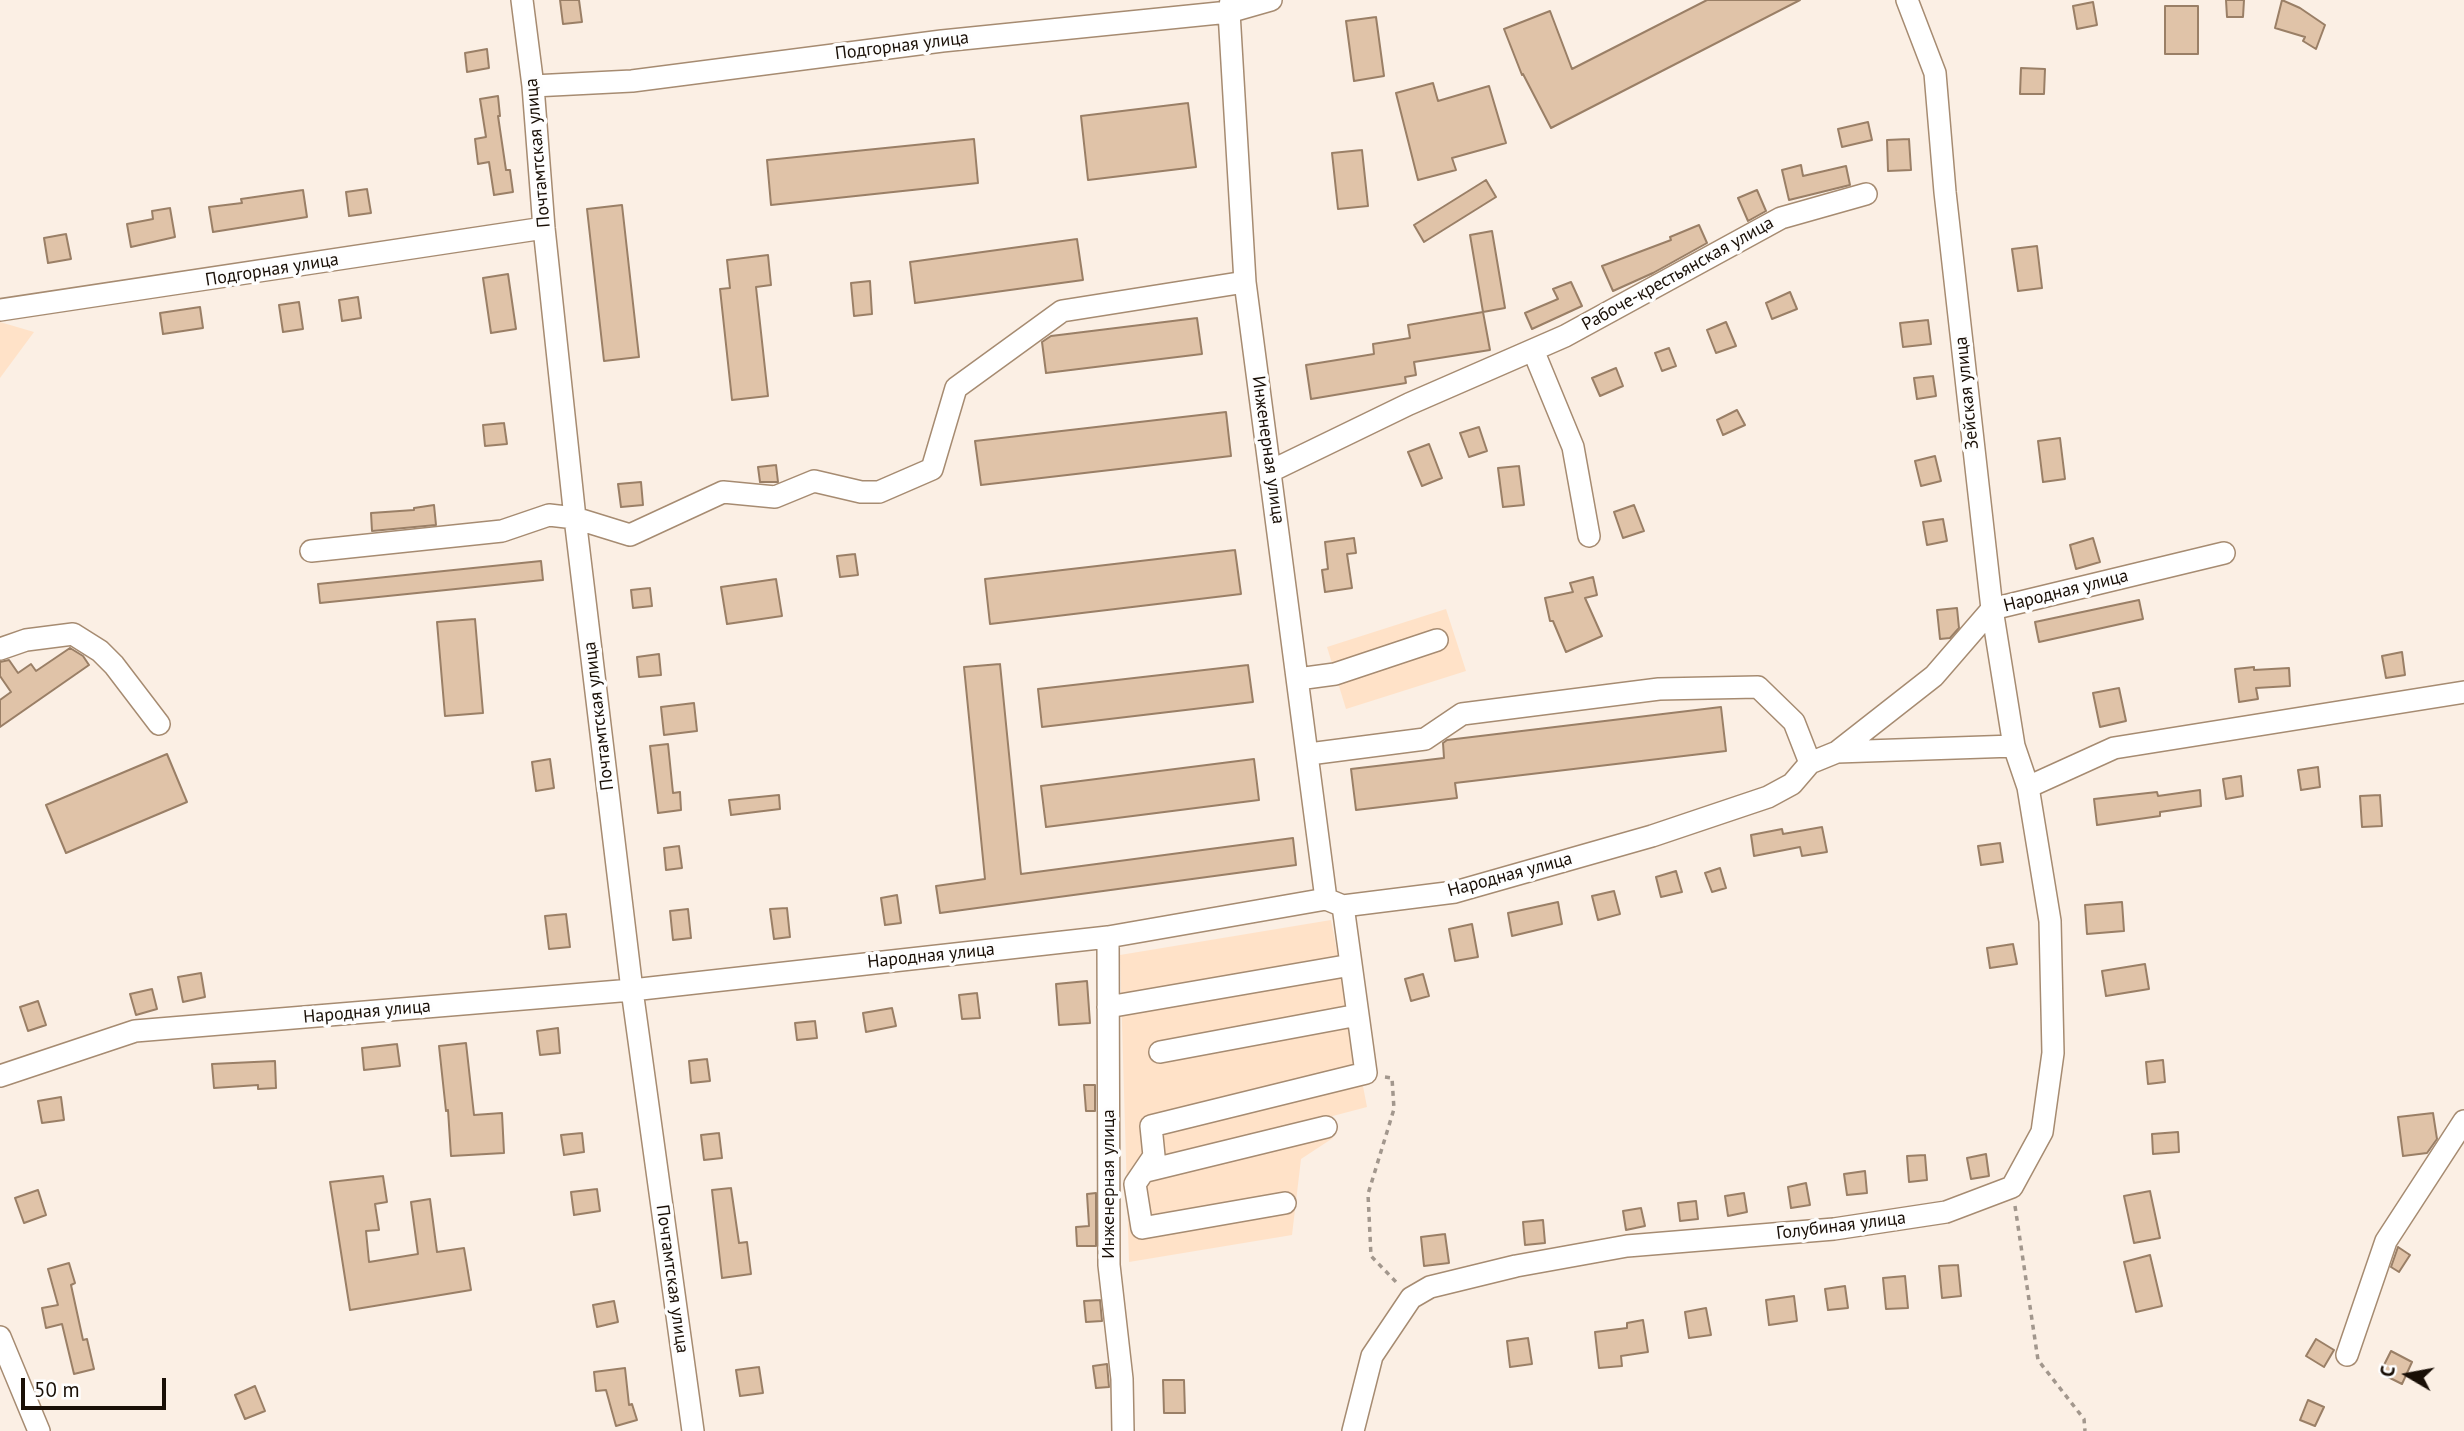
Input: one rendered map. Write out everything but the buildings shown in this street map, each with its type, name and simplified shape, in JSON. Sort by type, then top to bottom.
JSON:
[{"type":"street","name":"Почтамтская улица","points":[[522,0],[533,86],[544,228],[575,519],[632,990],[692,1431]]},
{"type":"street","name":"Подгорная улица","points":[[533,86],[632,80],[1271,0]]},
{"type":"street","name":"Зейская улица","points":[[1907,0],[1934,73],[1992,609],[2014,746],[2028,788]]},
{"type":"street","name":"Инженерная улица","points":[[1230,6],[1245,282],[1308,754],[1335,902],[1352,965],[1366,1073]]},
{"type":"street","name":"Рабоче-крестьянская улица","points":[[1271,471],[1409,404],[1565,335],[1781,218],[1866,194]]},
{"type":"street","name":"Подгорная улица","points":[[0,310],[544,228]]},
{"type":"street","points":[[311,551],[502,531],[549,515],[575,519],[630,535],[723,492],[775,496],[814,481],[861,492],[879,492],[932,469],[956,388],[1062,311],[1245,282]]},
{"type":"street","points":[[1532,350],[1573,447],[1589,536]]},
{"type":"street","name":"Народная улица","points":[[0,1076],[135,1031],[632,990],[1108,937],[1335,902],[1455,892],[1653,836],[1768,797],[1792,784],[1810,762],[1837,752],[1934,676],[1992,609],[2224,552]]},
{"type":"street","points":[[0,649],[26,640],[73,635],[100,651],[114,665],[159,724]]},
{"type":"street","points":[[1298,679],[1335,674],[1437,640]]},
{"type":"street","points":[[1308,754],[1425,739],[1462,714],[1659,690],[1758,687],[1794,722],[1810,762]]},
{"type":"street","points":[[2012,1187],[2042,1132],[2053,1053],[2050,921],[2028,788],[2114,748],[2464,692]]},
{"type":"street","name":"Народная улица","points":[[1837,752],[2014,746]]},
{"type":"street","name":"Инженерная улица","points":[[1108,937],[1109,1265],[1122,1379],[1123,1431]]},
{"type":"street","points":[[1108,1007],[1352,965]]},
{"type":"street","points":[[1160,1052],[1358,1015]]},
{"type":"street","points":[[1284,1203],[1142,1228],[1135,1184],[1154,1156],[1151,1126],[1366,1073]]},
{"type":"street","points":[[2347,1355],[2386,1241],[2464,1121]]},
{"type":"street","points":[[1146,1171],[1326,1127]]},
{"type":"street","name":"Голубиная улица","points":[[1411,1298],[1430,1287],[1516,1266],[1628,1246],[1834,1229],[1946,1212],[2012,1187]]},
{"type":"street","points":[[1353,1431],[1372,1356],[1411,1298]]},
{"type":"street","points":[[0,1337],[39,1431]]},
{"type":"path","points":[[1366,1073],[1392,1078],[1394,1109],[1368,1194],[1371,1256],[1411,1298]]},
{"type":"path","points":[[2012,1187],[2038,1360],[2084,1419],[2085,1431]]},
{"type":"shaded area","points":[[0,322],[34,332],[0,378]]},
{"type":"shaded area","points":[[1446,609],[1466,671],[1346,709],[1327,647]]},
{"type":"shaded area","points":[[1331,920],[1367,1107],[1329,1117],[1333,1138],[1301,1159],[1292,1235],[1129,1262],[1120,955]]}]
